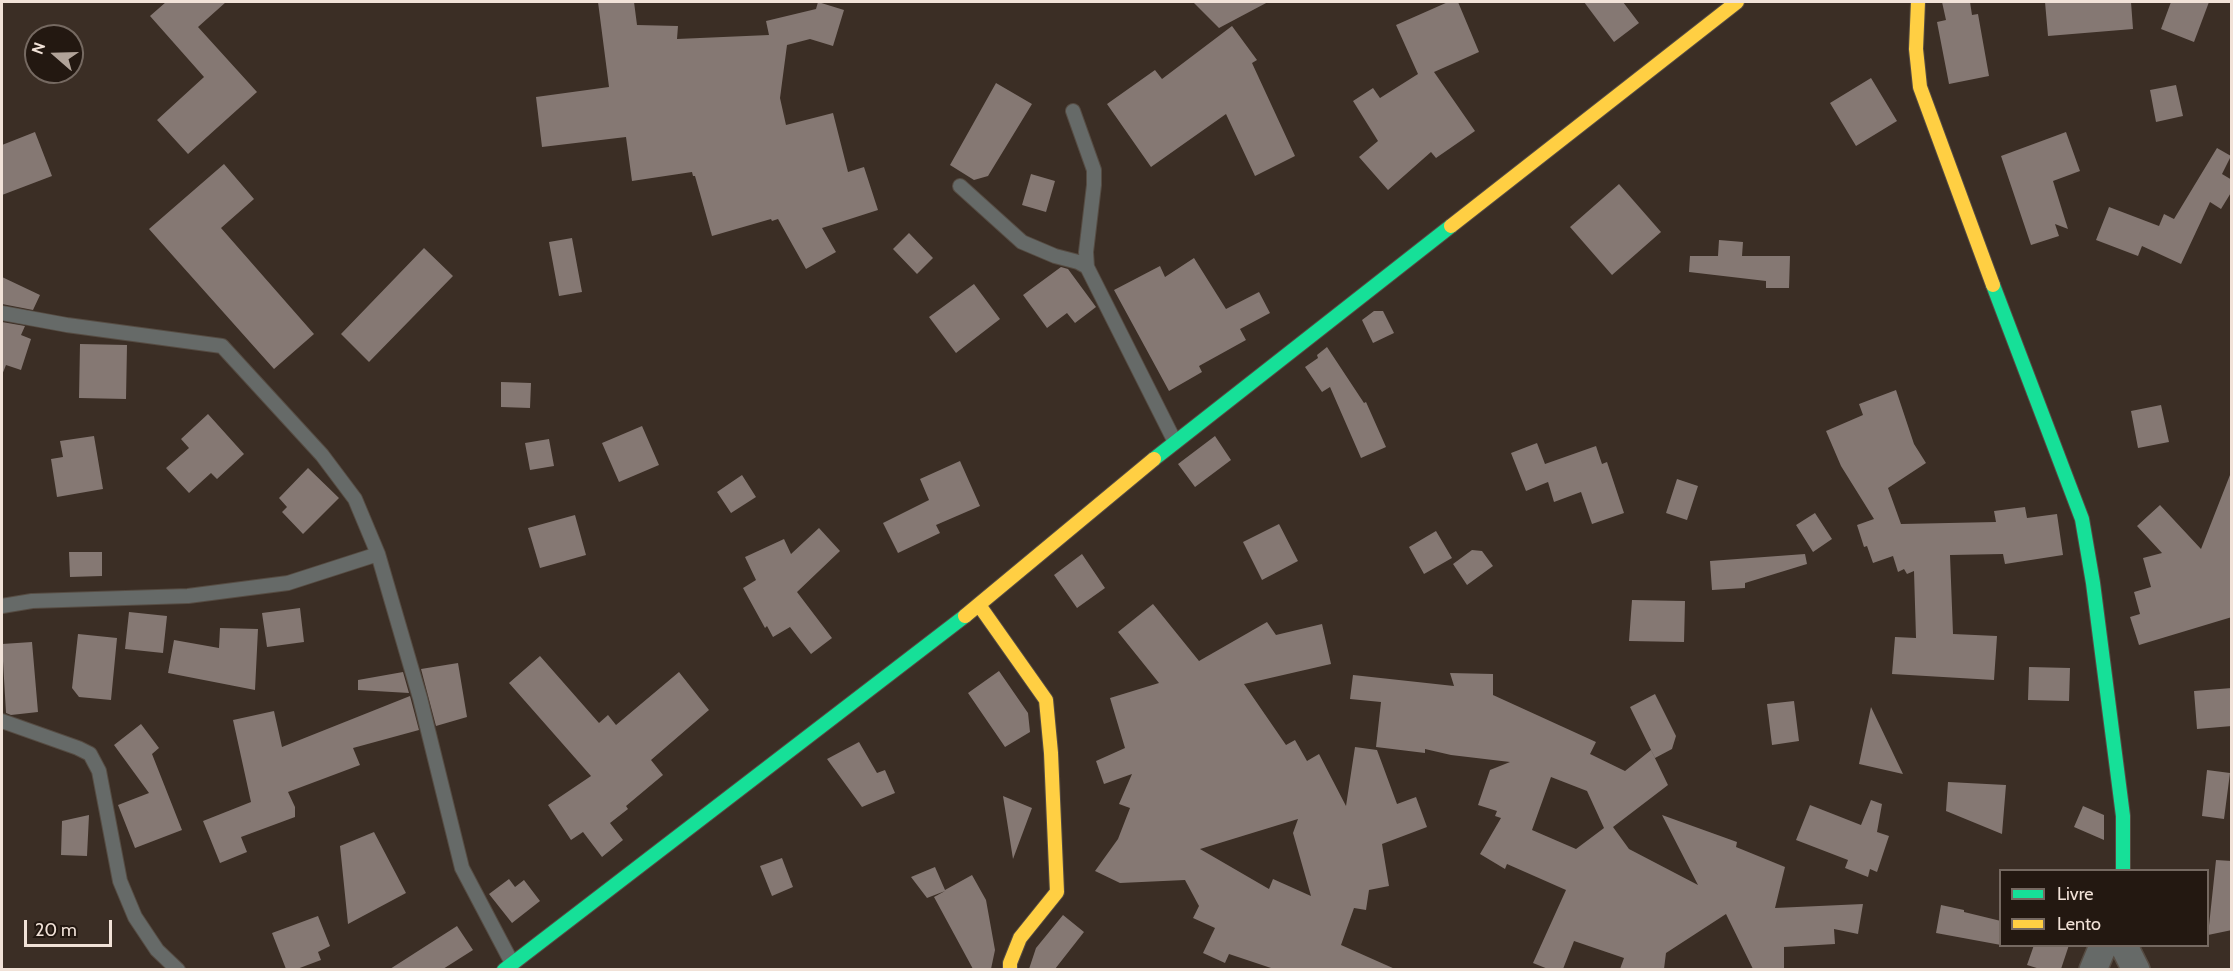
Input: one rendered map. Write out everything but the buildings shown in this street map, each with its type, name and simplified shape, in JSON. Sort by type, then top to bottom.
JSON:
[{"type":"main road","points":[[508,966],[979,605],[1174,442],[1737,2]]},
{"type":"main road","points":[[1918,2],[1916,49],[1920,87],[2082,519],[2123,816],[2123,869]]},
{"type":"main road","points":[[979,605],[1046,700],[1051,753],[1056,892],[1020,938],[1010,963],[1010,969]]},
{"type":"street","points":[[2093,969],[2102,947]]},
{"type":"street","points":[[2125,947],[2136,969]]},
{"type":"lane","points":[[1073,111],[1094,170],[1095,185],[1086,252],[1087,267],[1174,442]]},
{"type":"lane","points":[[960,186],[1022,242],[1087,267]]},
{"type":"lane","points":[[2,313],[67,325],[222,346],[322,455],[356,500],[378,554],[420,698],[462,868],[508,966]]},
{"type":"lane","points":[[2,606],[32,601],[188,596],[288,583],[378,554]]},
{"type":"lane","points":[[2,721],[90,754],[99,771],[120,881],[135,917],[151,942],[178,969]]},
{"type":"traffic: fast","points":[[1154,459],[1451,226]]},
{"type":"traffic: fast","points":[[1993,285],[2082,519],[2093,583],[2123,816],[2123,869]]},
{"type":"traffic: fast","points":[[504,970],[965,616]]},
{"type":"traffic: slow","points":[[1451,226],[1737,2]]},
{"type":"traffic: slow","points":[[1918,2],[1916,49],[1920,87],[1993,285]]},
{"type":"traffic: slow","points":[[965,616],[1154,459]]},
{"type":"traffic: slow","points":[[979,605],[1046,700],[1051,753],[1057,892],[1020,938],[1010,963],[1010,970]]}]
